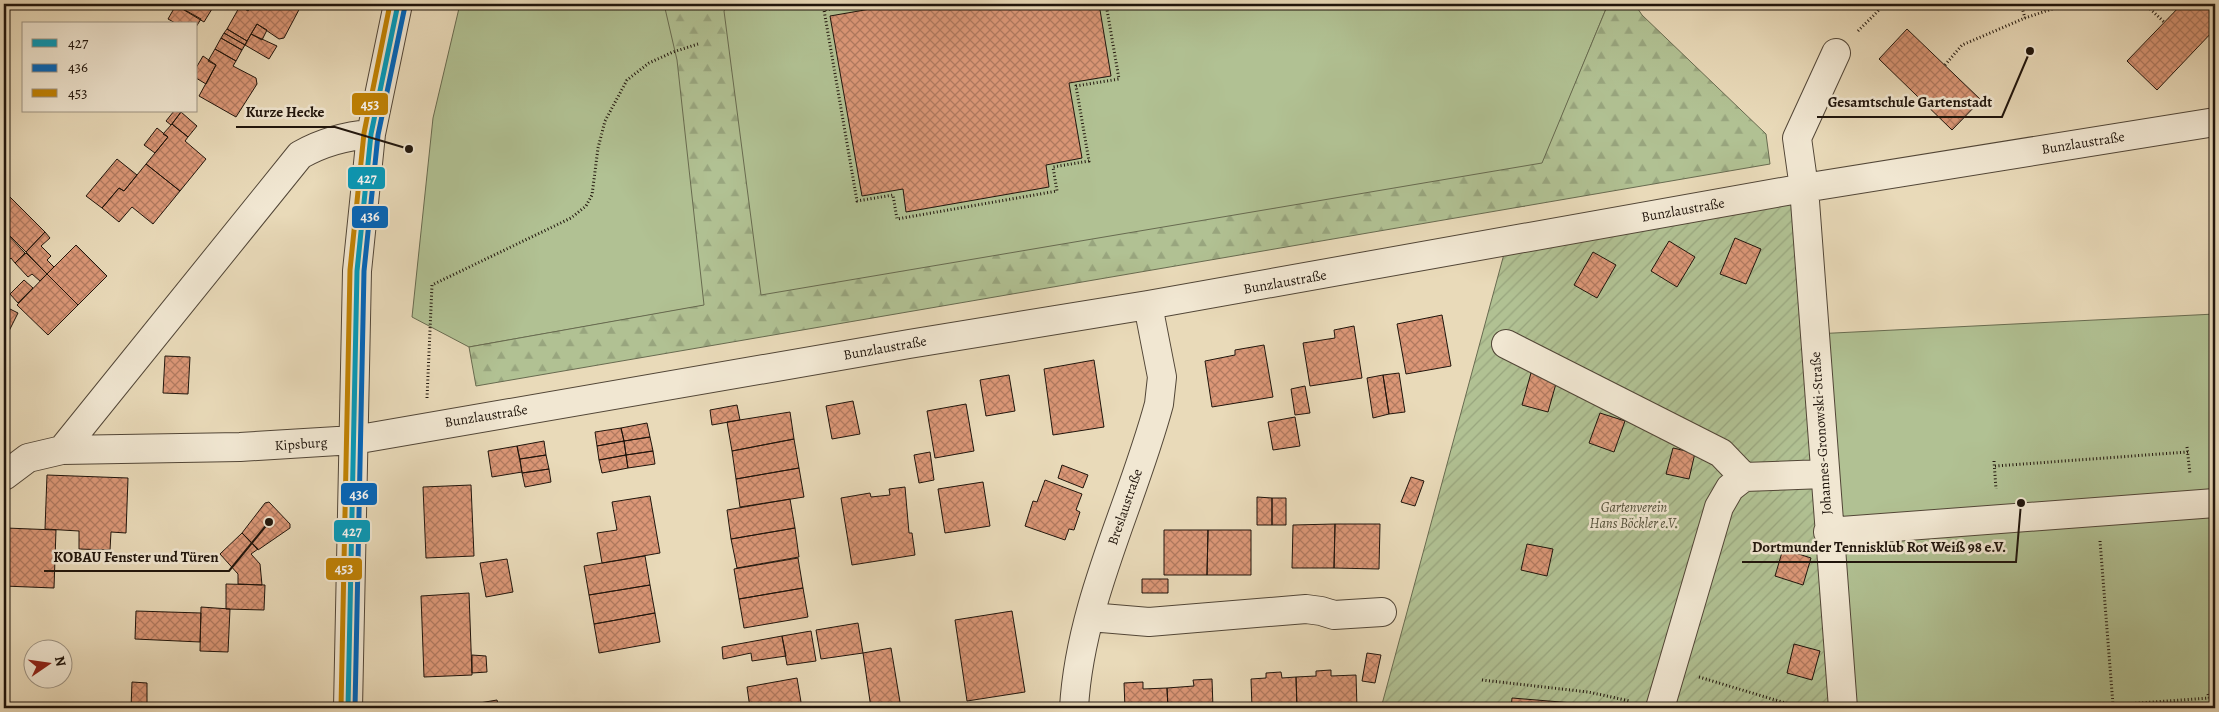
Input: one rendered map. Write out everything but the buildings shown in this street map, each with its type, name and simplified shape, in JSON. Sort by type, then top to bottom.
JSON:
[{"type":"street","points":[[348,708],[358,271],[372,134],[398,4]]},
{"type":"street","name":"Johannes-Gronowski-Straße","points":[[1836,53],[1797,138],[1804,188],[1828,532],[1843,708]]},
{"type":"street","name":"Bunzlaustraße","points":[[354,440],[426,426],[1148,305],[1804,188],[2215,122]]},
{"type":"street","points":[[62,450],[300,155],[337,138],[372,134]]},
{"type":"street","name":"Breslaustraße","points":[[1074,708],[1075,692],[1090,618],[1159,404],[1162,378],[1148,305]]},
{"type":"street","points":[[1506,344],[1721,453],[1744,478]]},
{"type":"street","name":"Kipsburg","points":[[4,476],[28,458],[62,450],[258,447],[354,440]]},
{"type":"street","points":[[1660,708],[1719,507],[1730,488],[1744,478],[1824,474]]},
{"type":"street","points":[[1828,532],[2215,503]]},
{"type":"street","points":[[1090,618],[1149,622],[1306,609],[1334,615],[1382,612]]},
{"type":"path","points":[[861,4],[824,10],[857,201],[892,195],[897,219],[1056,191],[1053,167],[1089,161],[1076,86],[1119,79],[1106,4]]},
{"type":"path","points":[[1836,53],[1885,4]]},
{"type":"path","points":[[2020,4],[2025,18]]},
{"type":"path","points":[[1945,65],[1962,45],[2025,18],[2066,4]]},
{"type":"path","points":[[2145,4],[2164,22]]},
{"type":"path","points":[[426,426],[432,285],[571,218],[586,206],[592,195],[598,148],[606,121],[627,80],[649,63],[673,52],[698,44]]},
{"type":"path","points":[[1994,466],[2188,452]]},
{"type":"path","points":[[2098,512],[2113,705]]},
{"type":"path","points":[[1671,669],[1802,708]]},
{"type":"path","points":[[1482,680],[1588,692],[1660,708]]},
{"type":"path","points":[[2069,708],[2208,698],[2208,694]]},
{"type":"green space","points":[[460,4],[1608,4],[1525,206],[735,300],[469,347],[412,317],[433,118]]},
{"type":"green space","points":[[664,4],[728,4],[724,11],[761,295],[1542,163],[1608,4],[1640,4],[1638,9],[1642,15],[1766,134],[1770,164],[476,386],[469,347],[704,305],[677,60]]},
{"type":"green space","name":"Gartenverein Hans Böckler e.V.","points":[[1804,188],[1843,708],[1381,708],[1507,243]]},
{"type":"green space","points":[[2215,314],[2215,708],[1843,708],[1814,334]]},
{"type":"transit line","name":"453","points":[[341,708],[350,270],[364,133],[390,4]]},
{"type":"transit line","name":"427","points":[[348,708],[357,271],[371,134],[398,4]]},
{"type":"transit line","name":"436","points":[[355,708],[364,271],[378,135],[405,6]]},
{"type":"place","name":"Gesamtschule Gartenstadt","points":[[2030,51]]},
{"type":"place","name":"Kurze Hecke","points":[[409,149]]},
{"type":"place","name":"Dortmunder Tennisklub Rot Weiß 98 e.V.","points":[[2021,503]]},
{"type":"place","name":"KOBAU Fenster und Türen","points":[[269,522]]}]
